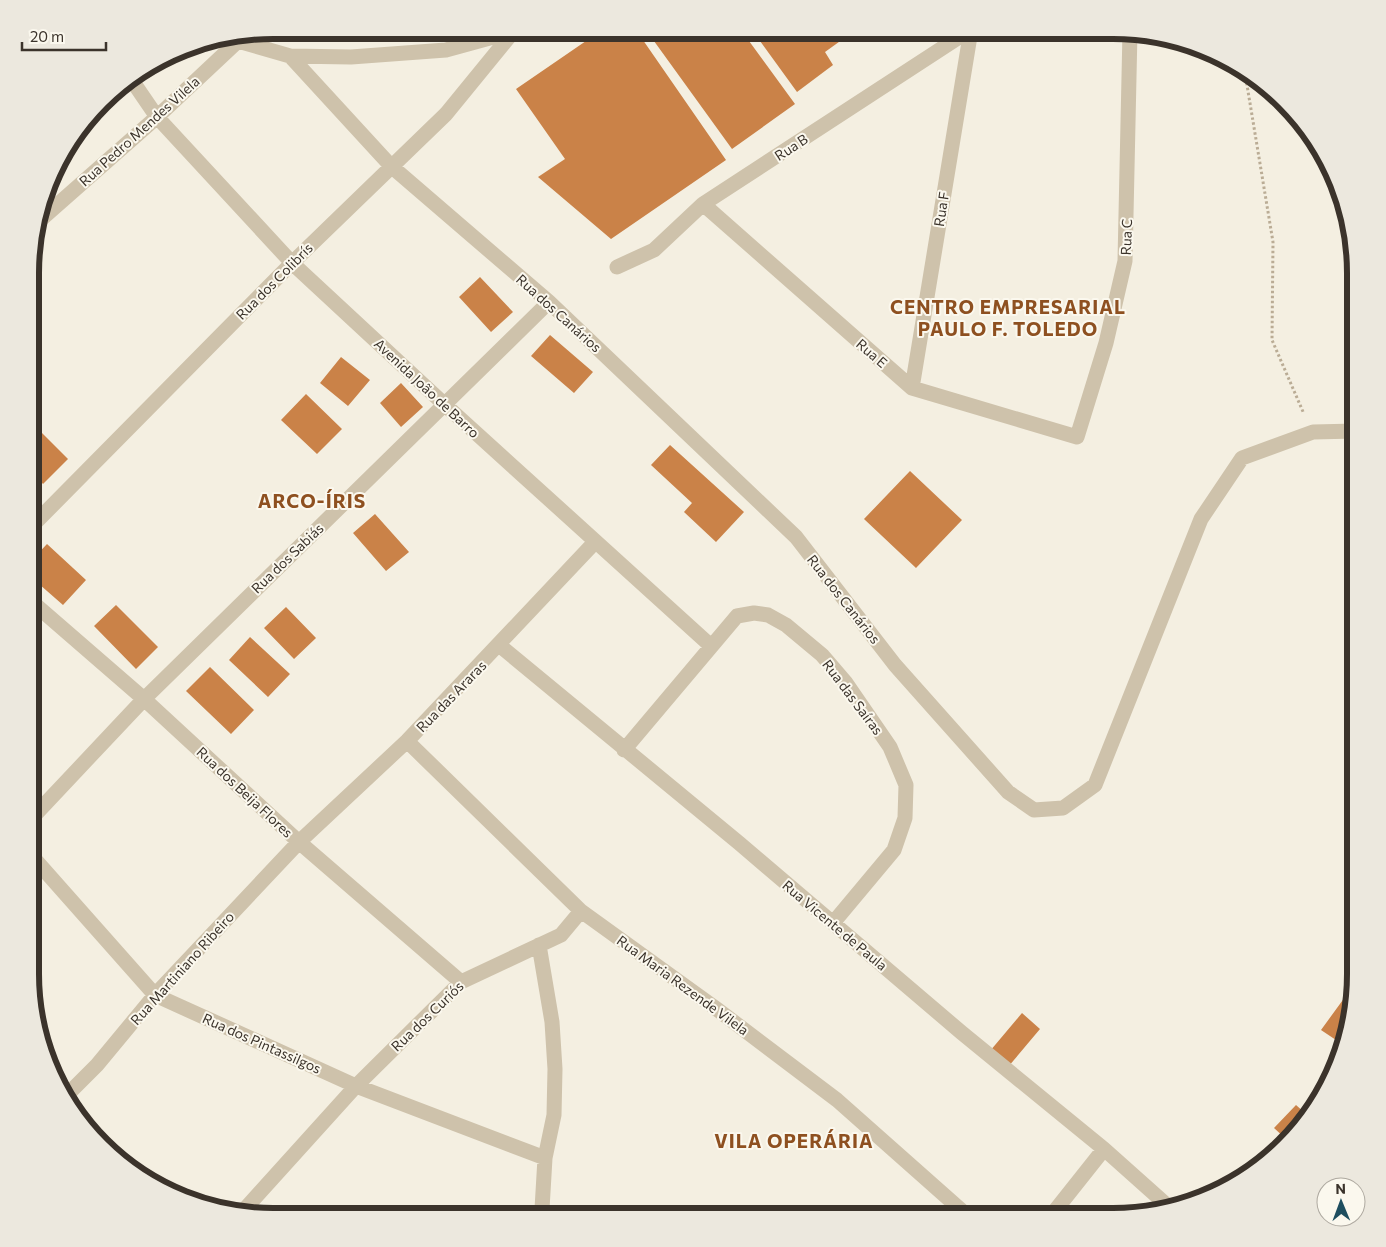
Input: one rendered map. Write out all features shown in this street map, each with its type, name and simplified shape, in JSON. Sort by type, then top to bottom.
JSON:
[{"type":"street","points":[[290,56],[351,57],[446,50],[486,39]]},
{"type":"street","name":"Rua dos Colibrís","points":[[39,519],[292,263],[446,114],[508,39]]},
{"type":"street","name":"Rua B","points":[[617,267],[654,250],[703,204],[956,39]]},
{"type":"street","name":"Rua F","points":[[912,388],[969,39]]},
{"type":"street","name":"Rua C","points":[[1077,436],[1106,343],[1125,261],[1130,39]]},
{"type":"street","name":"Rua Pedro Mendes Vilela","points":[[239,41],[290,56]]},
{"type":"street","name":"Rua Pedro Mendes Vilela","points":[[46,215],[157,117],[237,42]]},
{"type":"street","name":"Rua dos Canários","points":[[290,56],[391,166],[549,302],[796,537],[895,665],[1008,792],[1034,810],[1064,808],[1095,784],[1201,519],[1242,458],[1313,432],[1347,431]]},
{"type":"street","name":"Avenida João de Barro","points":[[134,84],[157,117],[292,263],[444,404],[711,646]]},
{"type":"street","name":"Rua E","points":[[703,204],[912,388],[1077,436]]},
{"type":"street","name":"Rua dos Sabiás","points":[[39,810],[144,698],[549,302]]},
{"type":"street","name":"Rua das Araras","points":[[299,842],[407,742],[595,542]]},
{"type":"street","name":"Rua dos Beija Flores","points":[[39,608],[144,698],[299,842],[461,982]]},
{"type":"street","name":"Rua das Saíras","points":[[624,750],[737,616],[748,613],[760,613],[776,619],[822,654],[846,684],[890,747],[906,786],[905,818],[894,850],[833,923]]},
{"type":"street","name":"Rua Vicente de Paula","points":[[499,645],[738,843],[962,1033],[1104,1150],[1164,1203]]},
{"type":"street","name":"Rua Maria Rezende Vilela","points":[[407,742],[581,912],[714,1007],[837,1100],[959,1208]]},
{"type":"street","name":"Rua Martiniano Ribeiro","points":[[70,1092],[97,1065],[155,995],[299,842]]},
{"type":"street","name":"Rua dos Pintassilgos","points":[[39,864],[155,995],[356,1086],[545,1158]]},
{"type":"street","name":"Rua dos Curiós","points":[[247,1207],[356,1086],[461,982],[561,935],[581,912]]},
{"type":"street","points":[[539,945],[552,1022],[555,1069],[554,1115],[545,1158],[540,1208]]},
{"type":"street","points":[[1057,1208],[1104,1150]]},
{"type":"path","points":[[1246,80],[1273,242],[1272,340],[1313,432]]},
{"type":"building","points":[[589,39],[642,39],[726,160],[611,239],[538,177],[565,159],[516,89]]},
{"type":"building","points":[[653,39],[748,39],[795,104],[732,149]]},
{"type":"building","points":[[759,39],[843,39],[825,52],[833,65],[797,92]]},
{"type":"building","points":[[480,277],[513,312],[491,332],[459,297]]},
{"type":"building","points":[[550,335],[593,372],[574,393],[531,356]]},
{"type":"building","points":[[341,357],[370,380],[348,406],[320,383]]},
{"type":"building","points":[[401,383],[423,407],[401,427],[380,403]]},
{"type":"building","points":[[306,394],[342,429],[317,454],[281,420]]},
{"type":"building","points":[[39,430],[68,459],[43,484],[39,480]]},
{"type":"building","points":[[670,445],[744,512],[716,542],[684,512],[692,503],[651,465]]},
{"type":"building","points":[[910,471],[962,520],[916,568],[864,519]]},
{"type":"building","points":[[375,514],[409,552],[386,571],[353,533]]},
{"type":"building","points":[[47,544],[86,580],[63,605],[39,584],[39,552]]},
{"type":"building","points":[[116,605],[158,647],[136,669],[94,626]]},
{"type":"building","points":[[286,607],[316,638],[294,659],[264,628]]},
{"type":"building","points":[[250,637],[290,674],[268,697],[229,660]]},
{"type":"building","points":[[210,667],[254,710],[231,734],[186,691]]},
{"type":"building","points":[[1345,997],[1346,998],[1337,1041],[1321,1030]]},
{"type":"building","points":[[1022,1013],[1040,1029],[1008,1067],[990,1051]]},
{"type":"building","points":[[1296,1105],[1303,1111],[1283,1136],[1274,1128]]},
{"type":"district","name":"CENTRO EMPRESARIAL PAULO F. TOLEDO","points":[[1008,317]]},
{"type":"district","name":"ARCO-ÍRIS","points":[[312,500]]},
{"type":"district","name":"VILA OPERÁRIA","points":[[794,1140]]}]
